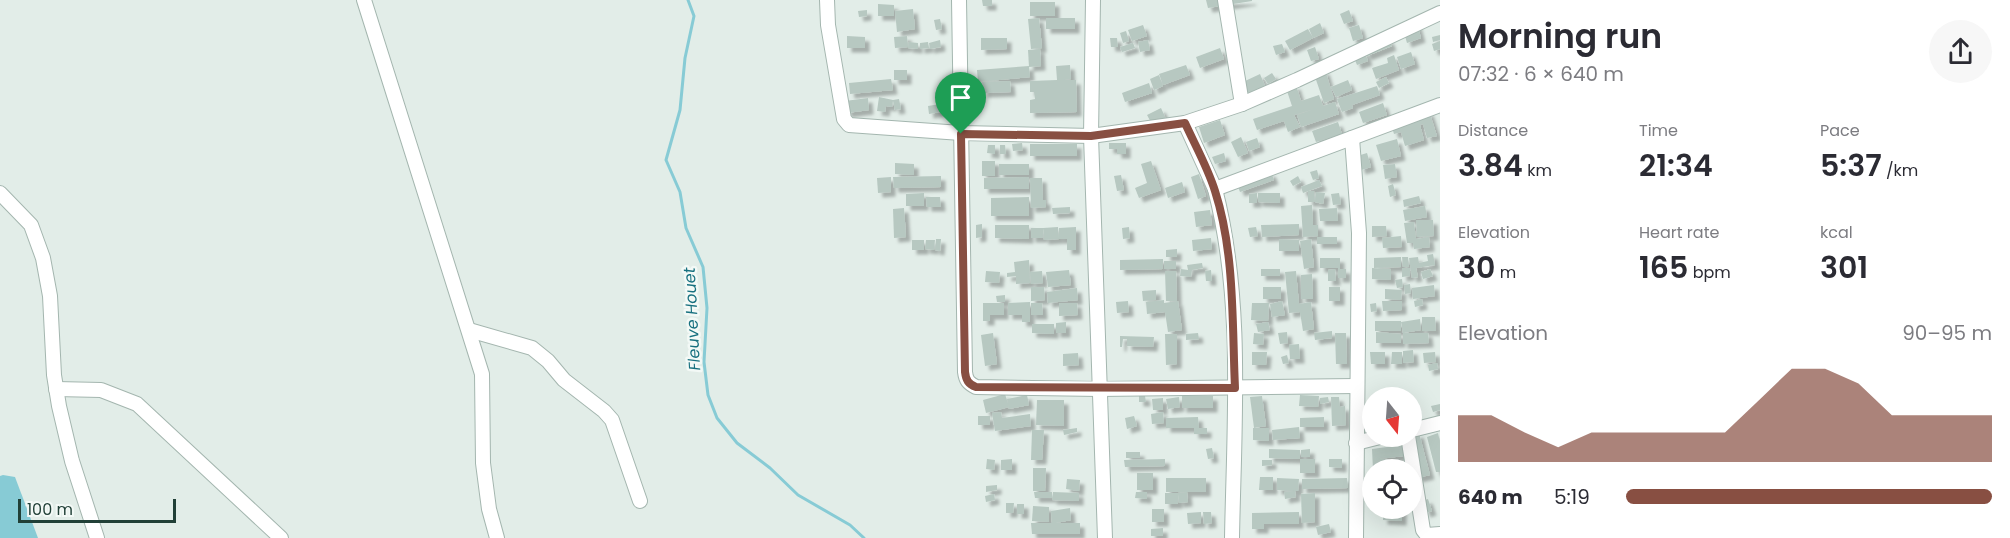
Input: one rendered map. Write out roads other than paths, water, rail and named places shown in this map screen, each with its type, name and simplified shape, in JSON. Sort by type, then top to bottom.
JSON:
[{"type":"street","points":[[364,0],[483,374],[483,463],[489,509],[497,538]]},
{"type":"street","points":[[827,0],[828,25],[846,122],[854,126],[961,134],[1091,136],[1185,123],[1242,104],[1440,13]]},
{"type":"street","points":[[959,0],[966,379],[970,384],[976,387],[1099,389],[1356,386]]},
{"type":"street","points":[[1093,0],[1091,136],[1105,538]]},
{"type":"street","points":[[1226,0],[1242,104]]},
{"type":"street","points":[[1215,189],[1440,105]]},
{"type":"street","points":[[1185,123],[1215,189],[1224,226],[1230,276],[1235,388],[1232,538]]},
{"type":"street","points":[[1352,138],[1359,233],[1356,538]]},
{"type":"street","points":[[0,193],[31,225],[43,258],[51,296],[56,389],[72,461],[97,538]]},
{"type":"street","points":[[469,330],[532,348],[540,353],[574,389],[604,411],[616,428],[640,501]]},
{"type":"street","points":[[56,389],[101,390],[137,404],[281,538]]},
{"type":"street","points":[[1422,428],[1440,423]]},
{"type":"street","points":[[1356,443],[1362,442]]},
{"type":"street","points":[[1410,447],[1423,530],[1427,535],[1440,534]]},
{"type":"water","points":[[0,476],[15,477],[38,538],[0,538]]},
{"type":"waterway","name":"Fleuve Houet","points":[[688,0],[694,16],[685,58],[680,110],[666,160],[680,192],[686,228],[703,267],[707,308],[704,362],[708,395],[717,418],[737,443],[770,468],[798,495],[850,525],[864,538]]}]
